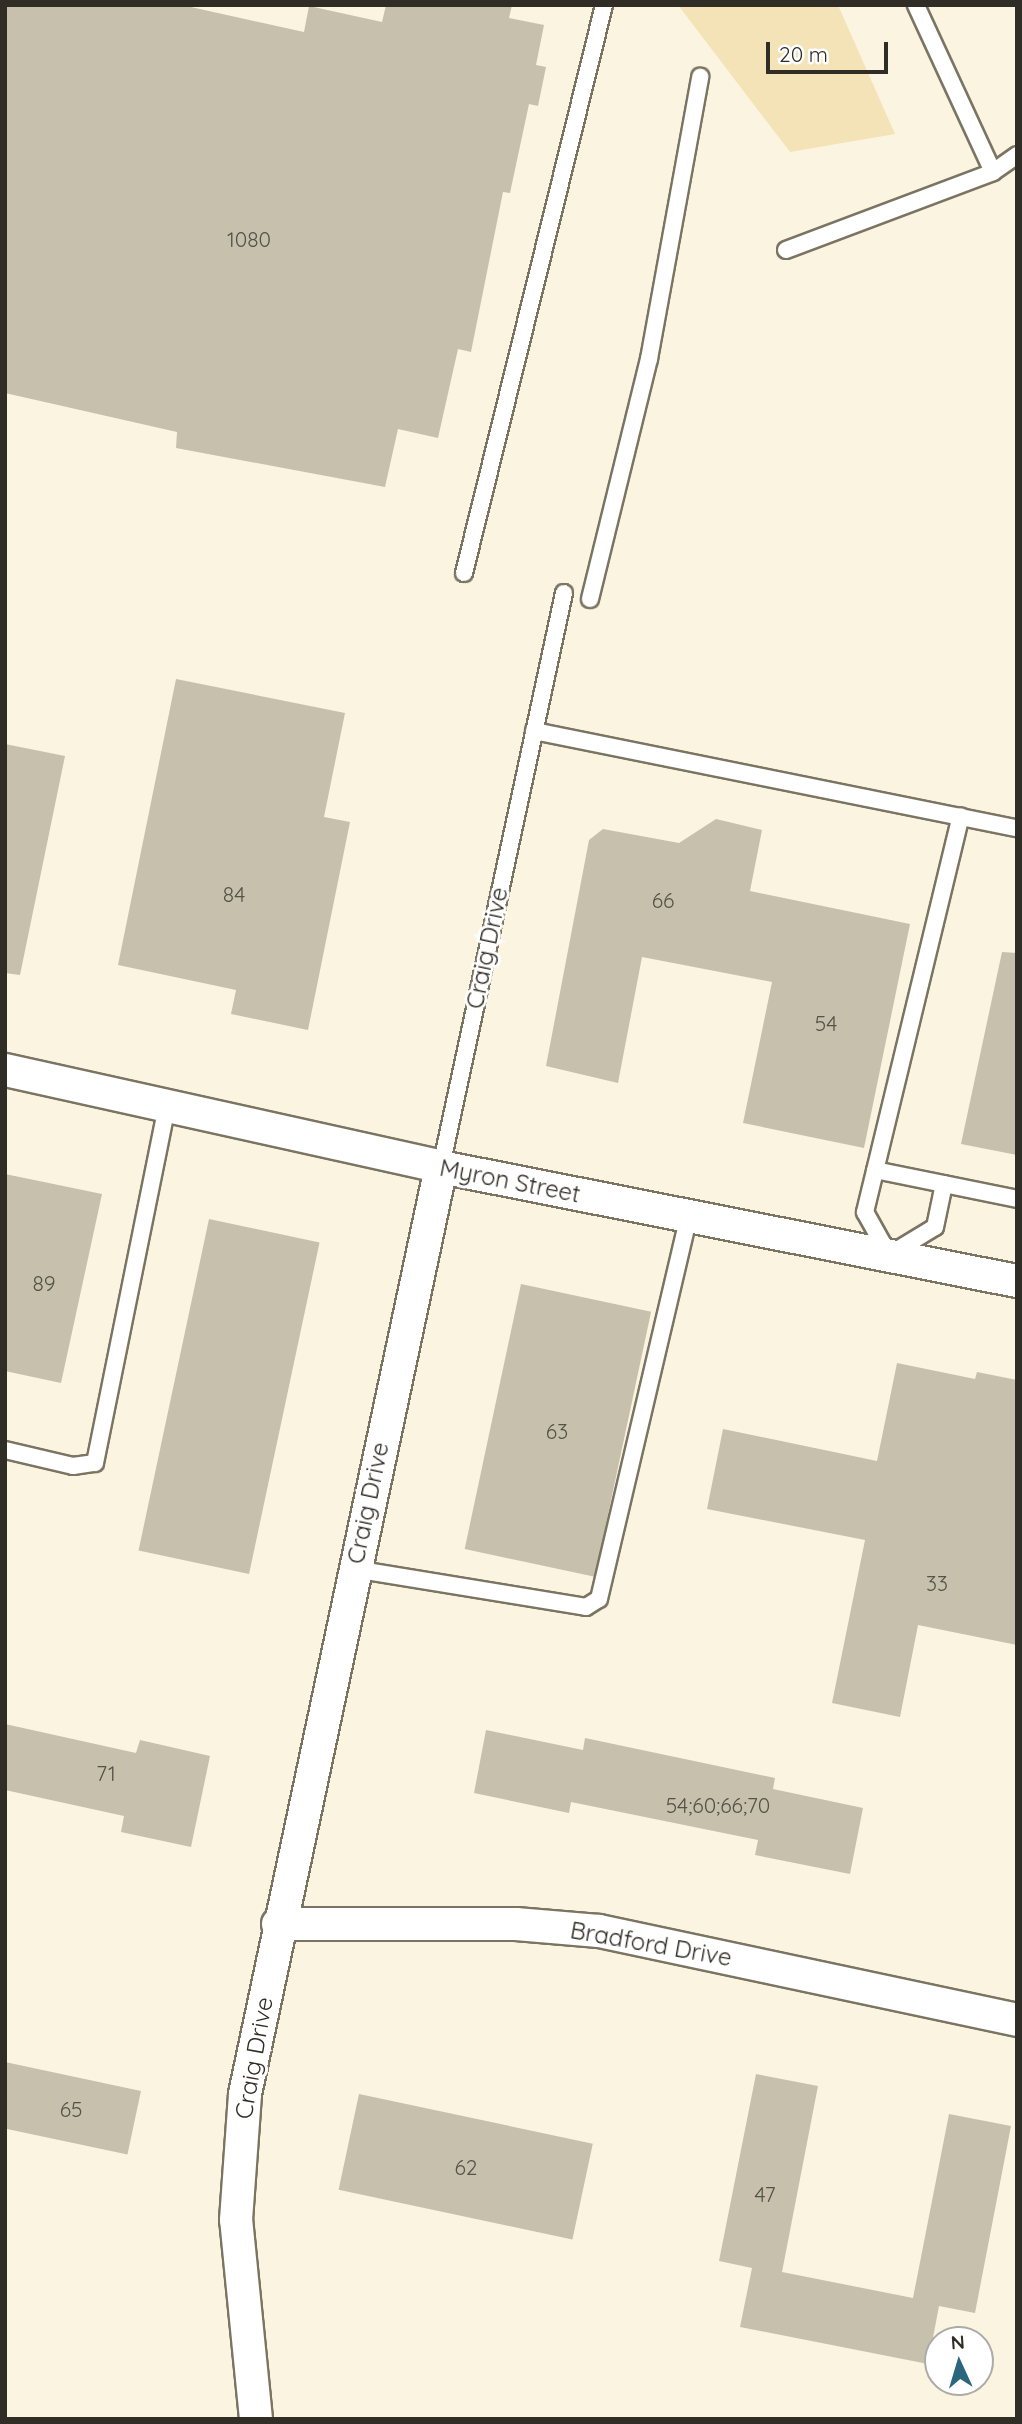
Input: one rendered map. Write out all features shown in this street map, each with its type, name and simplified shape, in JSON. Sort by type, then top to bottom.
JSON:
[{"type":"street","name":"Myron Street","points":[[5,1070],[440,1167],[1017,1281]]},
{"type":"street","name":"Craig Drive","points":[[256,2419],[236,2220],[245,2094],[278,1924],[440,1167]]},
{"type":"street","name":"Bradford Drive","points":[[278,1924],[516,1924],[599,1931],[1017,2020]]},
{"type":"lane","points":[[464,573],[604,5]]},
{"type":"lane","points":[[916,5],[993,172]]},
{"type":"lane","points":[[590,599],[649,359],[700,77]]},
{"type":"lane","points":[[786,250],[993,172],[1017,155]]},
{"type":"lane","name":"Craig Drive","points":[[440,1167],[564,593]]},
{"type":"lane","points":[[534,731],[1017,828]]},
{"type":"lane","points":[[944,1184],[935,1227],[889,1255],[866,1212],[961,817]]},
{"type":"lane","points":[[5,1450],[73,1466],[95,1463],[167,1107]]},
{"type":"lane","points":[[875,1170],[1017,1199]]},
{"type":"lane","points":[[354,1569],[586,1607],[599,1599],[689,1216]]},
{"type":"shaded area","points":[[678,5],[838,5],[895,134],[790,152]]},
{"type":"building","points":[[5,5],[182,5],[304,32],[309,6],[382,22],[386,5],[512,5],[509,18],[544,25],[536,65],[546,67],[538,106],[529,104],[510,193],[503,192],[471,352],[458,349],[438,438],[398,429],[385,487],[176,448],[177,432],[5,393]]},
{"type":"building","points":[[176,679],[345,713],[324,817],[350,822],[308,1030],[231,1014],[236,990],[118,965]]},
{"type":"building","points":[[5,744],[65,756],[20,975],[5,973]]},
{"type":"building","points":[[716,819],[762,830],[750,891],[910,924],[864,1148],[743,1123],[772,982],[642,957],[618,1083],[546,1066],[589,840],[603,829],[679,843]]},
{"type":"building","points":[[1002,952],[1017,953],[1017,1155],[961,1144]]},
{"type":"building","points":[[5,1174],[102,1194],[61,1383],[5,1371]]},
{"type":"building","points":[[209,1219],[320,1242],[249,1574],[139,1551]]},
{"type":"building","points":[[521,1284],[651,1312],[595,1577],[465,1549]]},
{"type":"building","points":[[897,1363],[975,1379],[977,1372],[1017,1380],[1017,1645],[918,1625],[900,1717],[832,1703],[865,1540],[707,1509],[723,1429],[877,1461]]},
{"type":"building","points":[[5,1724],[136,1753],[140,1740],[210,1756],[191,1847],[121,1832],[124,1816],[5,1790]]},
{"type":"building","points":[[486,1730],[583,1750],[585,1738],[775,1778],[773,1789],[863,1808],[850,1874],[755,1855],[758,1840],[571,1802],[569,1813],[474,1793]]},
{"type":"building","points":[[5,2062],[141,2091],[127,2154],[5,2128]]},
{"type":"building","points":[[756,2074],[818,2086],[782,2272],[913,2298],[949,2114],[1011,2126],[975,2313],[939,2306],[935,2326],[924,2326],[924,2363],[740,2327],[752,2268],[719,2261]]},
{"type":"building","points":[[359,2094],[593,2144],[572,2240],[339,2190]]}]
